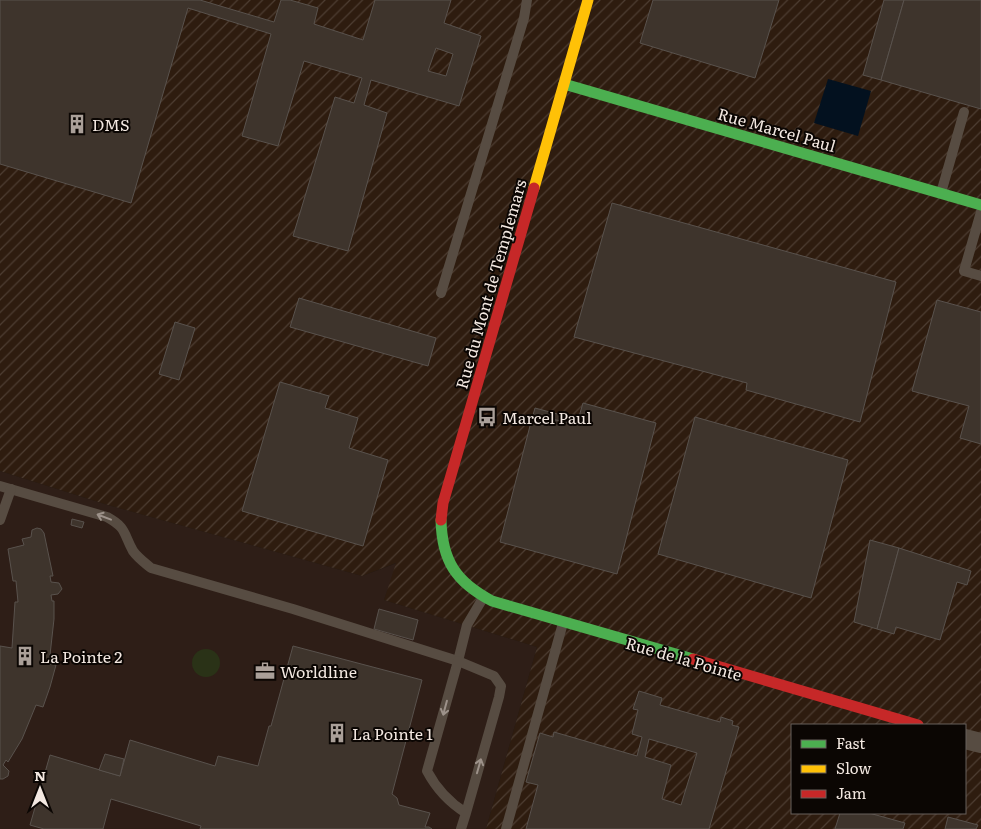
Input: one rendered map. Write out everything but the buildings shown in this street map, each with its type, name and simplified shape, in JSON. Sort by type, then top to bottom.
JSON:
[{"type":"street","name":"Rue du Mont de Templemars","points":[[457,576],[448,560],[441,539],[440,528],[443,504],[588,0]]},
{"type":"street","name":"Rue Marcel Paul","points":[[564,84],[981,205]]},
{"type":"street","name":"Rue de la Pointe","points":[[457,576],[483,597],[563,623],[915,724]]},
{"type":"street","points":[[966,739],[981,743]]},
{"type":"lane","points":[[441,292],[524,18],[526,0]]},
{"type":"lane","points":[[941,193],[964,112]]},
{"type":"lane","points":[[981,212],[964,271],[981,276]]},
{"type":"lane","points":[[0,486],[107,517],[120,524],[134,552],[151,568],[293,609],[458,661],[494,676],[501,686],[461,829]]},
{"type":"lane","points":[[0,520],[10,489]]},
{"type":"lane","points":[[466,813],[446,797],[427,771],[467,625],[483,597]]},
{"type":"lane","points":[[506,829],[563,623]]},
{"type":"shaded area","points":[[0,0],[981,0],[981,829],[486,829],[537,647],[384,600],[396,563],[362,576],[108,505],[0,471]]},
{"type":"shaded area","name":"Worldline","points":[[0,471],[108,505],[362,576],[397,563],[384,600],[537,647],[486,829],[0,829]]},
{"type":"green space","points":[[206,649],[216,653],[220,663],[216,673],[206,677],[196,673],[192,663],[196,653]]},
{"type":"water","points":[[828,79],[871,91],[858,136],[814,123]]},
{"type":"traffic: fast","points":[[564,84],[981,205]]},
{"type":"traffic: fast","points":[[441,520],[444,547],[453,569],[469,586],[492,601],[693,659]]},
{"type":"traffic: slow","points":[[534,188],[588,0]]},
{"type":"traffic: jam","points":[[441,520],[443,503],[534,188]]},
{"type":"traffic: jam","points":[[693,659],[915,724]]},
{"type":"place","name":"DMS","points":[[77,124]]},
{"type":"place","name":"Marcel Paul","points":[[487,417]]},
{"type":"place","name":"La Pointe 2","points":[[25,656]]},
{"type":"place","name":"Worldline","points":[[265,671]]},
{"type":"place","name":"La Pointe 1","points":[[337,733]]}]
